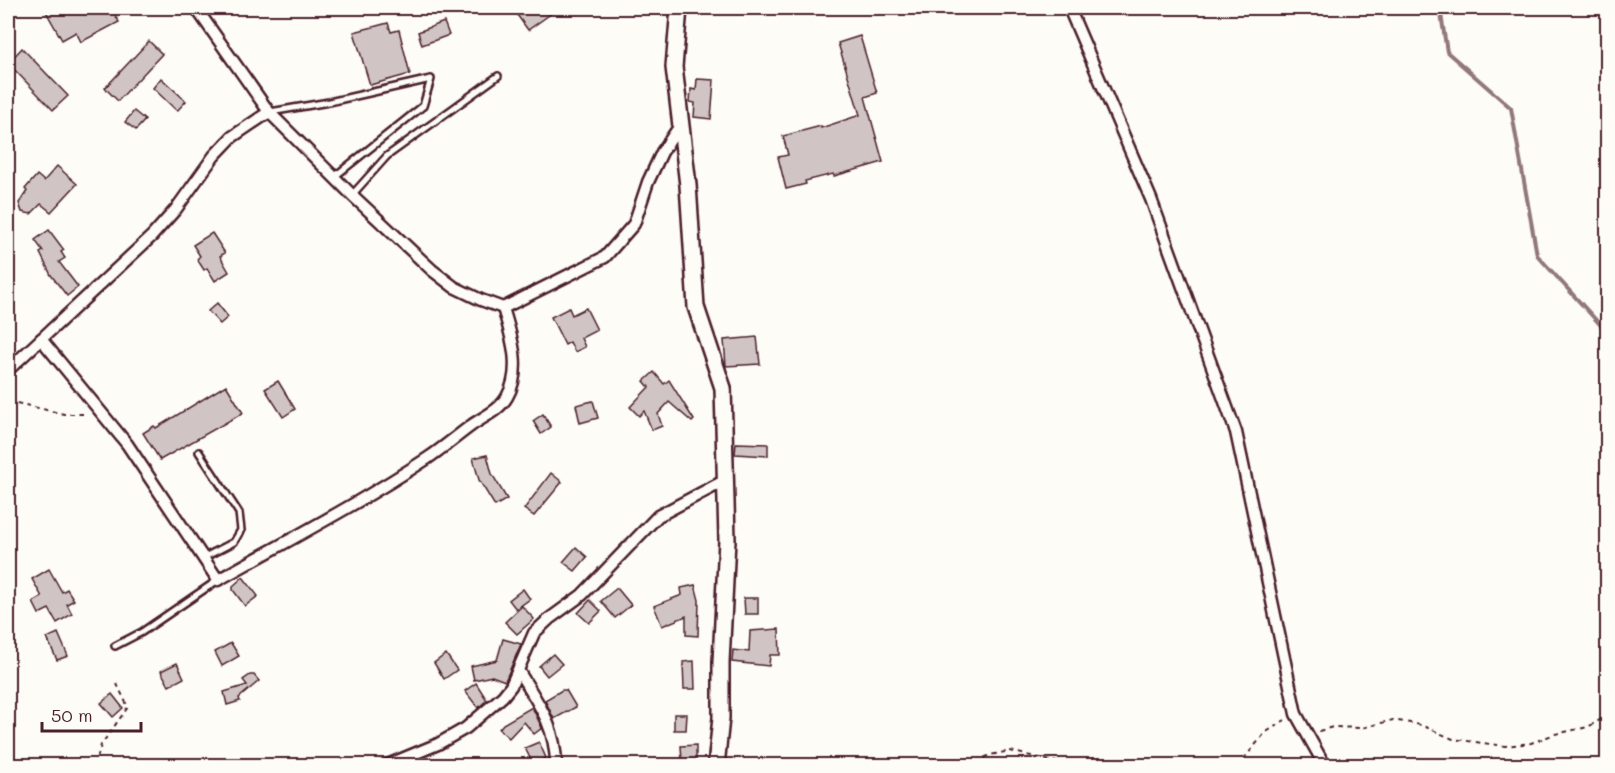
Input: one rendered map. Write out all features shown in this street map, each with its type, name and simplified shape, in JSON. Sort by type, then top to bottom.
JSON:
[{"type":"street","points":[[196,8],[269,112],[352,195],[432,270],[454,287],[503,308],[604,257],[616,246],[634,224],[648,182],[662,152],[680,127]]},
{"type":"street","points":[[680,8],[674,67],[688,184],[696,307],[723,388],[727,540],[720,662],[721,718],[716,765]]},
{"type":"street","points":[[1069,8],[1151,199],[1236,432],[1296,714],[1324,765]]},
{"type":"street","points":[[8,370],[152,236],[176,209],[214,156],[232,137],[269,112]]},
{"type":"street","points":[[41,339],[127,444],[218,580],[372,493],[428,458],[494,411],[507,398],[512,383],[515,360],[513,341],[503,308]]},
{"type":"street","points":[[385,765],[438,744],[466,728],[503,696],[511,686],[534,633],[582,595],[658,516],[726,480]]},
{"type":"street","points":[[519,672],[539,703],[550,726],[556,743],[556,765]]},
{"type":"lane","points":[[352,195],[387,156],[498,76]]},
{"type":"lane","points":[[269,112],[329,102],[431,79],[423,106],[334,177]]},
{"type":"lane","points":[[199,452],[239,513],[241,530],[234,542],[203,558]]},
{"type":"lane","points":[[115,646],[142,632],[218,580]]},
{"type":"path","points":[[8,401],[64,414],[103,414]]},
{"type":"path","points":[[95,765],[101,745],[128,707],[117,684]]},
{"type":"path","points":[[1238,765],[1265,733],[1296,714]]},
{"type":"path","points":[[1307,735],[1333,727],[1362,728],[1393,720],[1421,725],[1453,739],[1504,746],[1532,743],[1555,734],[1588,727],[1608,715]]},
{"type":"path","points":[[968,765],[990,755],[1010,751],[1072,765]]},
{"type":"building","points":[[44,8],[111,8],[119,22],[81,42],[76,32],[62,40]]},
{"type":"building","points":[[512,8],[559,8],[528,30]]},
{"type":"building","points":[[444,22],[449,35],[422,45],[418,32]]},
{"type":"building","points":[[388,23],[391,32],[399,30],[410,74],[370,85],[354,32]]},
{"type":"building","points":[[860,36],[877,93],[865,97],[883,162],[834,176],[833,174],[805,181],[806,184],[786,189],[778,157],[788,155],[783,136],[821,126],[821,128],[860,115],[838,43]]},
{"type":"building","points":[[149,41],[162,54],[118,101],[105,88]]},
{"type":"building","points":[[22,48],[68,96],[53,110],[8,63]]},
{"type":"building","points":[[161,78],[186,101],[177,111],[153,88]]},
{"type":"building","points":[[697,79],[714,80],[711,119],[694,117],[695,103],[690,102],[691,89],[696,90]]},
{"type":"building","points":[[134,111],[145,120],[136,130],[125,122]]},
{"type":"building","points":[[57,166],[77,184],[51,212],[41,204],[31,214],[22,212],[19,203],[27,191],[25,189],[37,175],[44,181]]},
{"type":"building","points":[[49,230],[64,250],[61,252],[65,258],[59,262],[78,287],[67,296],[51,275],[40,253],[43,251],[35,240]]},
{"type":"building","points":[[212,233],[225,253],[220,256],[229,272],[215,281],[207,268],[204,270],[197,259],[200,256],[193,245]]},
{"type":"building","points":[[217,303],[228,317],[220,324],[208,311]]},
{"type":"building","points":[[569,308],[572,315],[586,308],[597,330],[581,338],[585,347],[575,352],[570,342],[565,345],[551,317]]},
{"type":"building","points":[[757,337],[760,364],[726,366],[724,340]]},
{"type":"building","points":[[654,372],[664,384],[669,380],[694,420],[692,422],[669,402],[658,414],[662,426],[652,430],[644,411],[639,416],[630,407],[649,387],[644,381]]},
{"type":"building","points":[[278,381],[295,409],[283,417],[265,389]]},
{"type":"building","points":[[226,385],[243,413],[160,460],[143,433],[154,426],[156,428]]},
{"type":"building","points":[[593,401],[598,418],[580,423],[576,405]]},
{"type":"building","points":[[543,414],[551,427],[541,434],[533,421]]},
{"type":"building","points":[[736,443],[768,444],[768,456],[735,454]]},
{"type":"building","points":[[487,455],[492,474],[507,499],[495,506],[479,480],[473,458]]},
{"type":"building","points":[[551,473],[562,482],[534,516],[524,509]]},
{"type":"building","points":[[576,547],[587,557],[575,571],[563,562]]},
{"type":"building","points":[[49,569],[62,592],[67,589],[74,600],[67,604],[72,614],[57,623],[49,609],[39,614],[33,602],[42,597],[32,579]]},
{"type":"building","points":[[243,577],[258,596],[245,606],[233,590],[233,586]]},
{"type":"building","points":[[695,585],[699,600],[698,636],[686,635],[686,616],[662,626],[654,606],[682,595],[681,588]]},
{"type":"building","points":[[617,588],[631,605],[615,618],[601,601]]},
{"type":"building","points":[[523,589],[530,599],[516,609],[509,600]]},
{"type":"building","points":[[744,598],[758,598],[758,614],[745,614]]},
{"type":"building","points":[[590,600],[601,611],[589,623],[578,613]]},
{"type":"building","points":[[522,606],[534,619],[517,634],[505,622]]},
{"type":"building","points":[[779,629],[780,655],[770,655],[769,666],[732,662],[733,650],[749,652],[750,631]]},
{"type":"building","points":[[58,633],[68,656],[57,660],[47,638]]},
{"type":"building","points":[[503,639],[521,644],[505,681],[492,676],[474,680],[471,666],[497,660]]},
{"type":"building","points":[[231,643],[239,656],[222,666],[215,652]]},
{"type":"building","points":[[446,654],[457,670],[444,679],[434,663]]},
{"type":"building","points":[[553,654],[562,664],[547,676],[539,666]]},
{"type":"building","points":[[694,661],[695,689],[684,689],[683,662]]},
{"type":"building","points":[[177,663],[184,678],[169,686],[161,671]]},
{"type":"building","points":[[254,675],[259,681],[239,698],[240,701],[227,705],[224,692],[247,685],[243,680]]},
{"type":"building","points":[[476,683],[487,700],[478,708],[465,691]]},
{"type":"building","points":[[566,690],[576,707],[554,719],[545,700]]},
{"type":"building","points":[[112,694],[123,708],[113,717],[101,703]]},
{"type":"building","points":[[532,707],[542,728],[534,734],[524,722],[509,738],[499,729],[503,724]]},
{"type":"building","points":[[674,714],[687,714],[686,730],[674,730]]},
{"type":"building","points":[[539,742],[546,758],[533,764],[525,748]]},
{"type":"building","points":[[696,745],[696,761],[682,761],[681,746]]},
{"type":"waterway","points":[[1440,8],[1447,52],[1511,108],[1537,255],[1605,330],[1608,330]]}]
